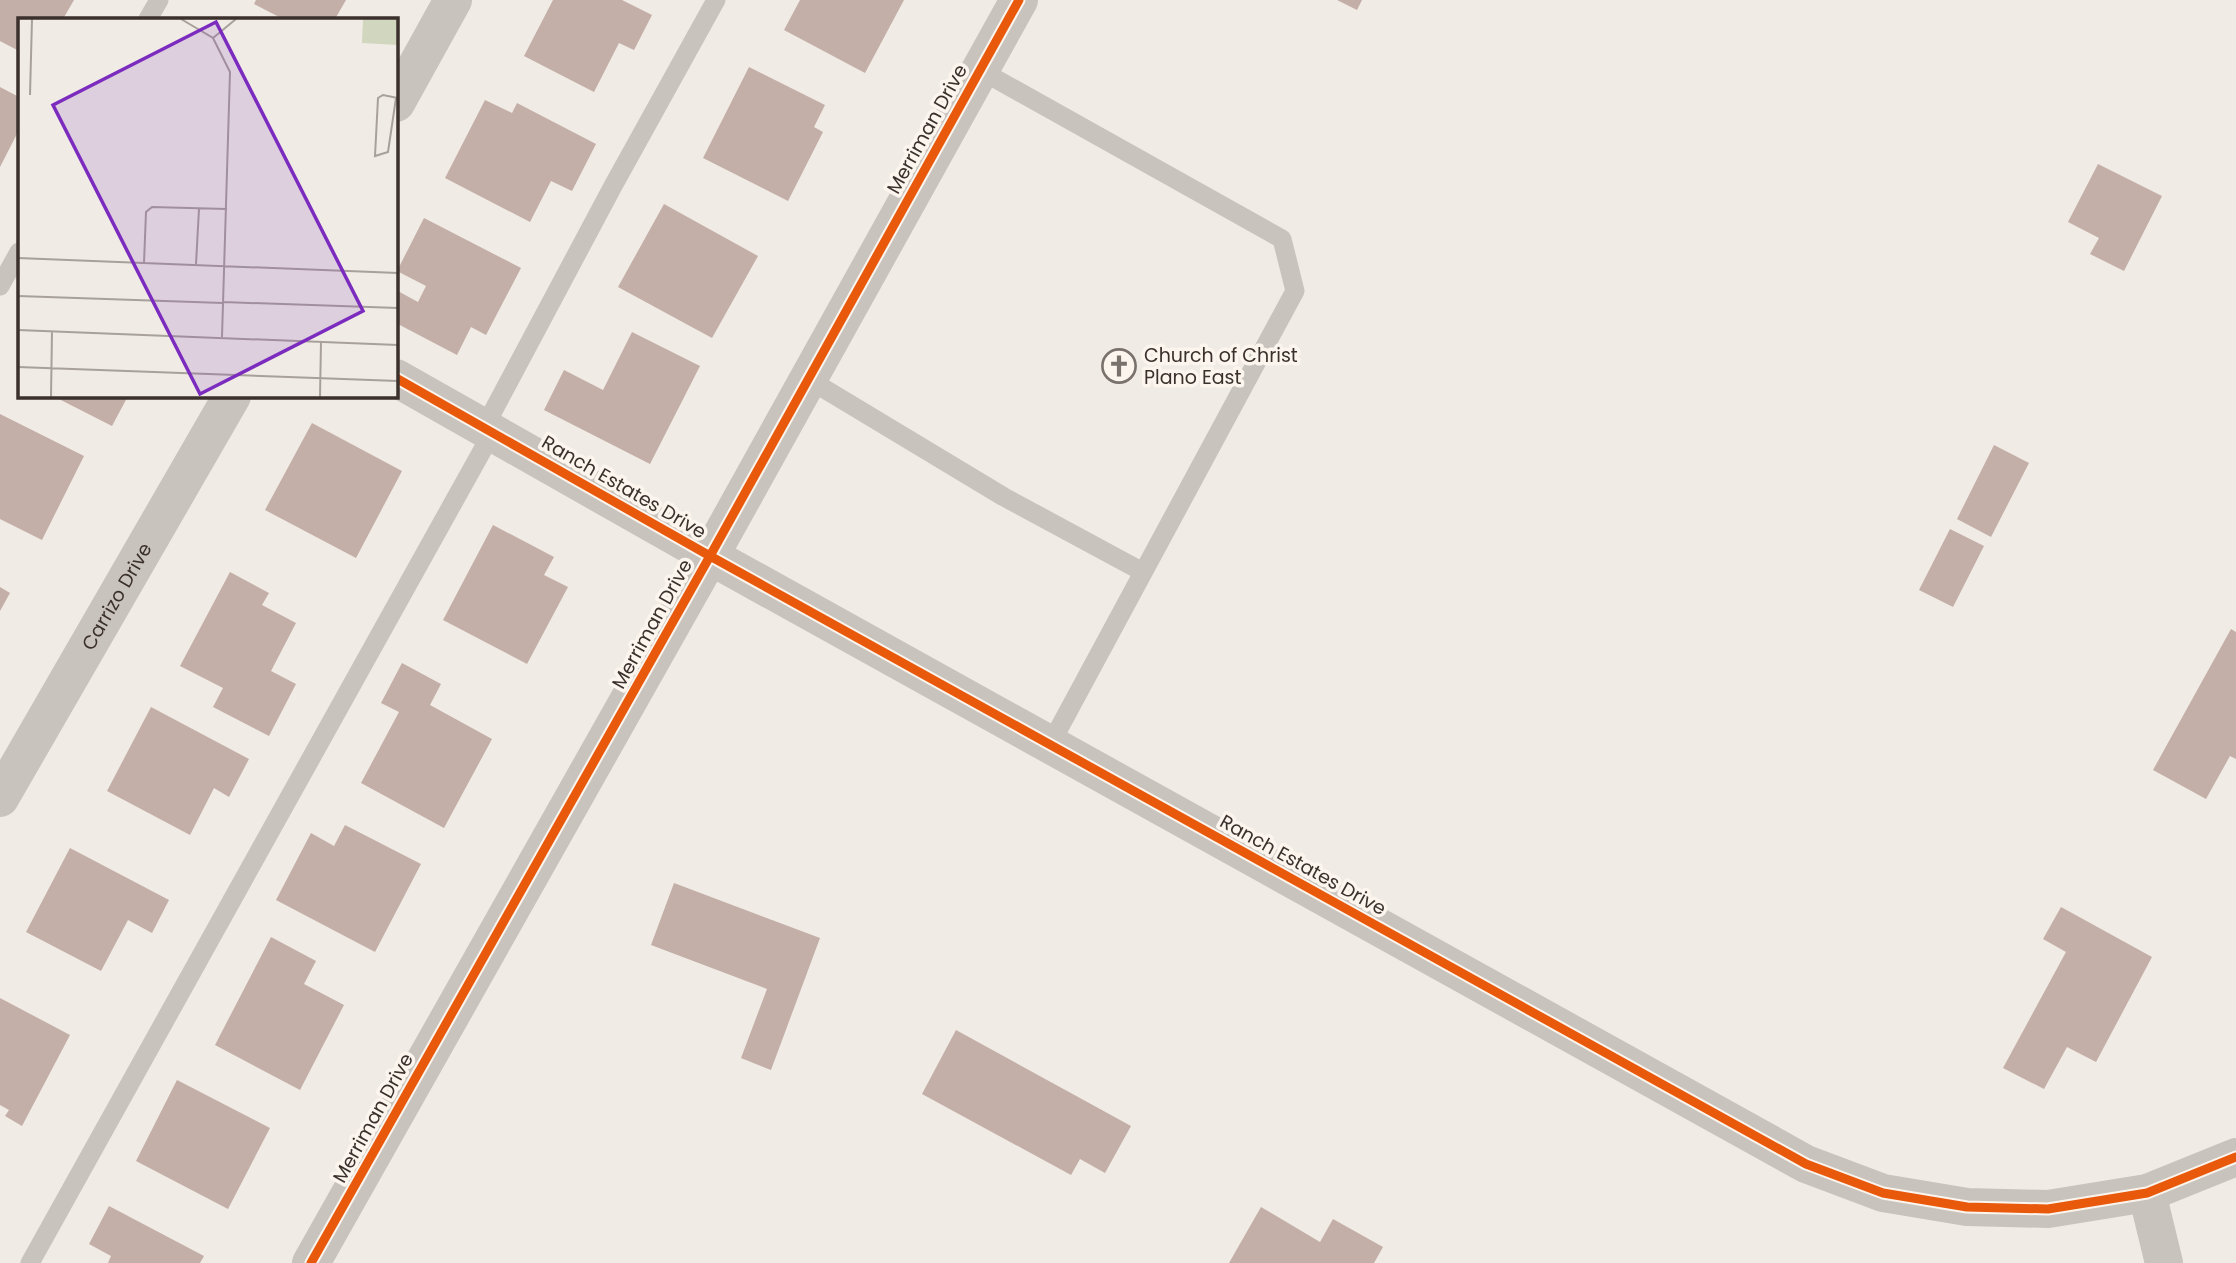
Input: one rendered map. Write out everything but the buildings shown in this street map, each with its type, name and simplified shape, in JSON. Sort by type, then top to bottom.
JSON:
[{"type":"street","points":[[397,101],[453,0]]},
{"type":"street","name":"Merriman Drive","points":[[311,1263],[710,556],[1019,0]]},
{"type":"street","name":"Ranch Estates Drive","points":[[397,379],[710,556],[1806,1164],[1883,1193],[1967,1208],[2048,1209],[2147,1193],[2236,1157]]},
{"type":"street","name":"Carrizo Drive","points":[[0,797],[231,397]]},
{"type":"street","points":[[2147,1193],[2164,1263]]},
{"type":"lane","points":[[149,18],[159,0]]},
{"type":"lane","points":[[30,1263],[488,430],[613,186],[716,0]]},
{"type":"lane","points":[[980,70],[1282,239],[1295,291],[1050,745]]},
{"type":"lane","points":[[0,286],[18,254]]},
{"type":"lane","points":[[808,379],[1004,497],[1143,572]]},
{"type":"cycle path","points":[[311,1263],[710,556],[1019,0]]},
{"type":"cycle path","points":[[397,379],[710,556],[1806,1164],[1883,1193],[1967,1207],[2048,1209],[2147,1193],[2236,1157]]},
{"type":"place","name":"Church of Christ Plano East","points":[[1119,366]]}]
